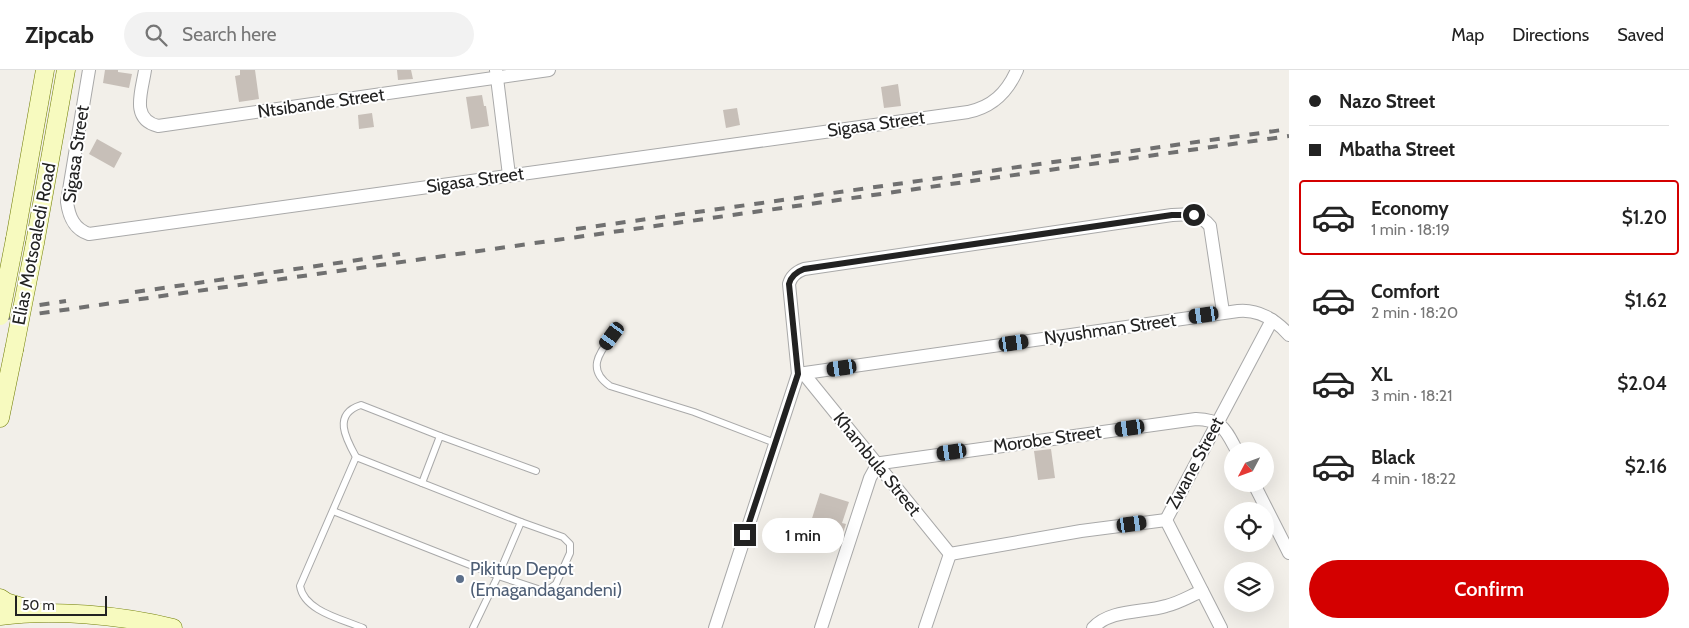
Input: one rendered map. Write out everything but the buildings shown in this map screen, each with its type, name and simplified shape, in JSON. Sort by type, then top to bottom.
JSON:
[{"type":"main road","name":"Elias Motsoaledi Road","points":[[0,316],[46,70]]},
{"type":"main road","name":"Elias Motsoaledi Road","points":[[0,418],[35,243],[66,70]]},
{"type":"main road","points":[[0,598],[14,605],[44,614]]},
{"type":"main road","points":[[0,616],[44,614],[128,619],[173,628]]},
{"type":"street","name":"Sigasa Street","points":[[89,70],[67,202],[68,211],[74,224],[78,229],[89,234],[980,109],[998,98],[1009,85],[1017,70]]},
{"type":"street","name":"Ntsibande Street","points":[[146,70],[139,102],[140,112],[144,119],[152,125],[158,126],[496,74],[549,70]]},
{"type":"street","points":[[496,74],[510,175]]},
{"type":"street","points":[[715,628],[775,443],[801,374],[789,284],[791,277],[800,271],[1189,214],[1199,216],[1210,226],[1223,312]]},
{"type":"street","name":"Nyushman Street","points":[[801,374],[1245,310],[1256,312],[1272,320],[1289,335]]},
{"type":"street","name":"Zwane Street","points":[[950,554],[1166,520],[1272,320]]},
{"type":"street","name":"Khambula Street","points":[[801,374],[950,554]]},
{"type":"street","name":"Morobe Street","points":[[877,465],[893,460],[1196,419],[1217,422]]},
{"type":"street","points":[[1217,422],[1232,442]]},
{"type":"street","points":[[821,628],[870,478],[877,465]]},
{"type":"street","points":[[1258,492],[1289,552]]},
{"type":"street","points":[[1166,520],[1220,628]]},
{"type":"street","points":[[925,628],[950,554]]},
{"type":"street","points":[[1093,628],[1100,621],[1110,617],[1166,606],[1202,591]]},
{"type":"lane","points":[[612,336],[600,353],[597,368],[601,380],[610,386],[694,412],[775,443]]},
{"type":"lane","points":[[333,510],[498,576],[541,590],[549,589],[556,584],[570,553],[570,544],[564,537],[356,457],[344,435],[344,418],[351,408],[361,405],[536,471]]},
{"type":"lane","points":[[422,483],[440,436]]},
{"type":"lane","points":[[356,457],[300,586],[302,595],[312,605],[363,628]]},
{"type":"lane","points":[[474,628],[521,522]]},
{"type":"railway","points":[[576,229],[1289,129]]},
{"type":"railway","points":[[0,319],[1289,136]]},
{"type":"railway","points":[[135,292],[400,254]]},
{"type":"railway","points":[[0,311],[66,301]]},
{"type":"place","name":"Pikitup Depot (Emagandagandeni)","points":[[460,579]]},
{"type":"route","points":[[745,535],[798,374],[789,293],[791,277],[796,272],[804,269],[1172,215],[1194,215]]}]
